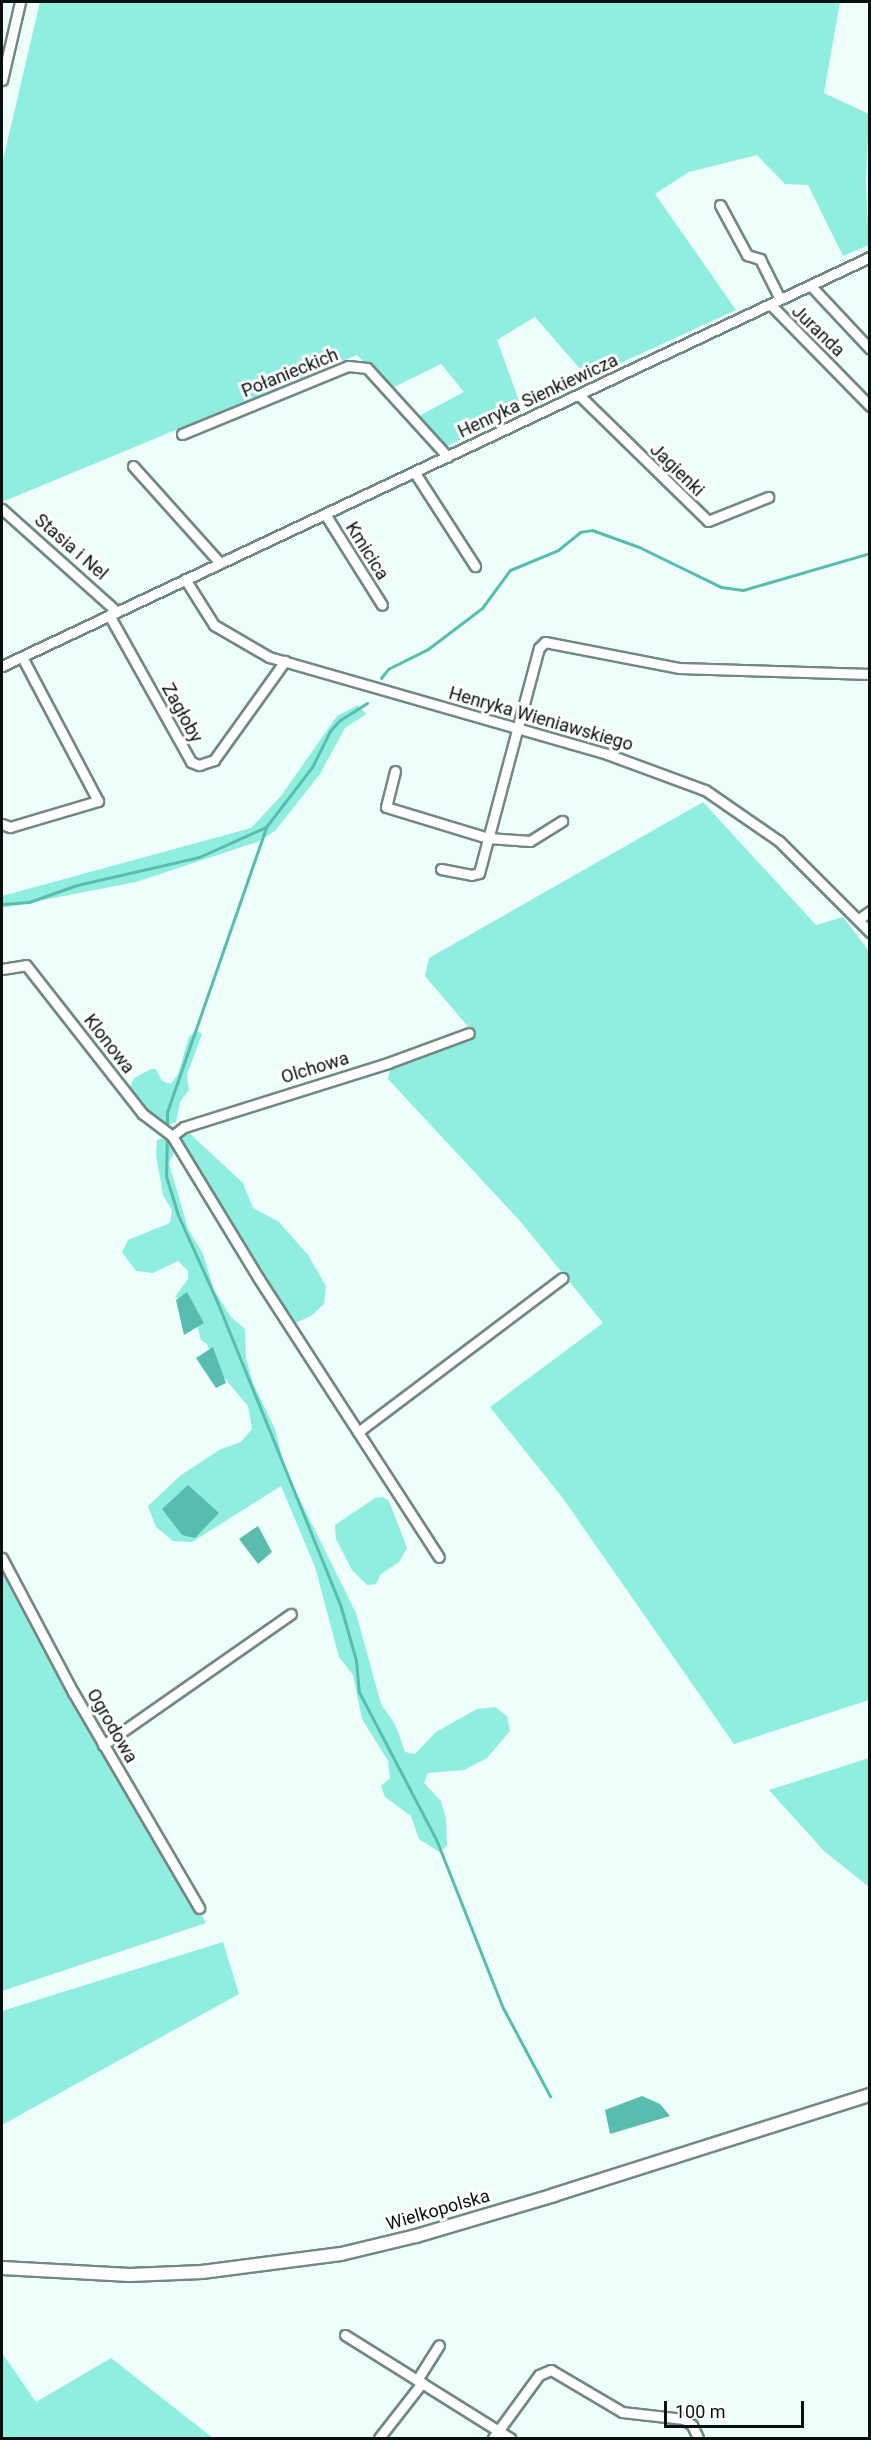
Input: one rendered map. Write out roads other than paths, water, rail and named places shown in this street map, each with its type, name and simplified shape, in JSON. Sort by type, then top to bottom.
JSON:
[{"type":"main road","name":"Wielkopolska","points":[[2,2268],[87,2274],[166,2273],[260,2266],[341,2254],[511,2208],[870,2096]]},
{"type":"street","points":[[2,80],[20,2]]},
{"type":"street","points":[[720,205],[747,255],[760,259],[780,298]]},
{"type":"street","name":"Henryka Sienkiewicza","points":[[2,666],[870,257]]},
{"type":"street","points":[[811,286],[870,349]]},
{"type":"street","name":"Juranda","points":[[770,304],[870,406]]},
{"type":"street","name":"Połanieckich","points":[[182,434],[348,366],[367,368],[448,457]]},
{"type":"street","name":"Jagienki","points":[[579,395],[708,521],[768,497]]},
{"type":"street","points":[[133,466],[220,563]]},
{"type":"street","points":[[415,473],[475,566]]},
{"type":"street","name":"Stasia i Nel","points":[[2,508],[113,614]]},
{"type":"street","name":"Kmicica","points":[[324,514],[382,605]]},
{"type":"street","name":"Henryka Wieniawskiego","points":[[185,579],[214,625],[248,648],[285,662],[516,730],[607,754],[705,790],[779,841],[870,932]]},
{"type":"street","name":"Zagłoby","points":[[113,614],[191,762],[199,765],[214,760],[285,662]]},
{"type":"street","points":[[441,869],[471,875],[479,873],[539,648],[545,642],[679,668],[870,674]]},
{"type":"street","points":[[2,824],[9,827],[98,801],[22,657]]},
{"type":"street","points":[[395,771],[386,807],[488,838],[530,841],[562,821]]},
{"type":"street","points":[[859,919],[870,911]]},
{"type":"street","name":"Klonowa","points":[[2,969],[26,965],[143,1114],[172,1136]]},
{"type":"street","name":"Olchowa","points":[[172,1136],[184,1127],[388,1063],[469,1033]]},
{"type":"street","points":[[172,1136],[358,1432],[440,1557]]},
{"type":"street","points":[[358,1432],[562,1278]]},
{"type":"street","name":"Ogrodowa","points":[[2,1558],[103,1745],[199,1908]]},
{"type":"street","points":[[103,1745],[291,1614]]},
{"type":"street","points":[[345,2335],[420,2382],[496,2435],[510,2439]]},
{"type":"street","points":[[379,2439],[420,2382],[439,2345]]},
{"type":"street","points":[[496,2435],[539,2375],[551,2370],[622,2412],[684,2419],[692,2425],[698,2439]]},
{"type":"waterway","points":[[381,678],[388,669],[428,649],[482,608],[510,570],[558,550],[580,532],[592,530],[639,547],[721,587],[743,590],[870,553]]},
{"type":"waterway","points":[[2,904],[29,902],[77,885],[199,857],[266,827],[312,767],[330,731],[340,720],[367,703]]},
{"type":"waterway","points":[[167,1128],[167,1112],[266,827]]},
{"type":"waterway","points":[[167,1135],[166,1176],[178,1215],[216,1299],[340,1604],[356,1660],[359,1692],[436,1839],[503,2008],[550,2096]]}]
